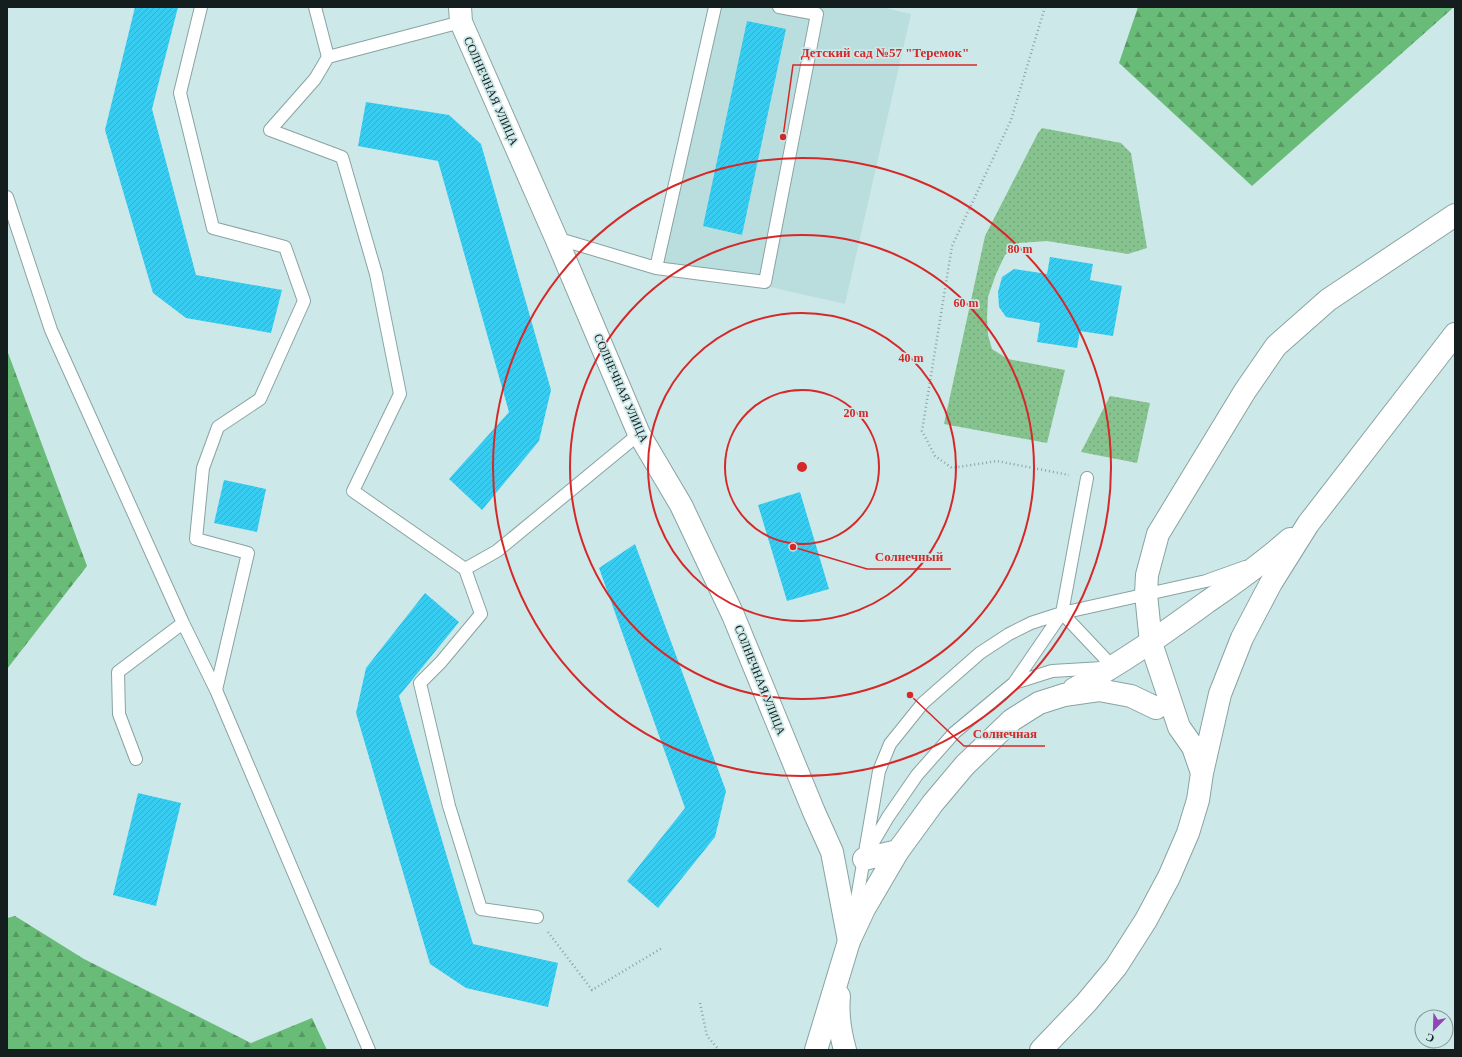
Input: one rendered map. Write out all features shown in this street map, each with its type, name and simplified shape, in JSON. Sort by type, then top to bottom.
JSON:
[{"type":"main road","name":"СОЛНЕЧНАЯ УЛИЦА","points":[[460,15],[639,434],[681,505],[733,615],[832,852],[850,941]]},
{"type":"main road","points":[[1179,727],[1151,643],[1146,594],[1147,575],[1158,534],[1245,391],[1276,346],[1328,300],[1455,215]]},
{"type":"main road","points":[[1041,1050],[1086,1003],[1116,967],[1146,920],[1169,877],[1188,833],[1198,800],[1202,773],[1220,694],[1242,638],[1271,583],[1308,524],[1455,334]]},
{"type":"main road","points":[[1064,695],[1151,643],[1267,559],[1308,524]]},
{"type":"main road","points":[[1113,667],[1156,708],[1179,727],[1193,747],[1202,773]]},
{"type":"main road","points":[[816,1050],[850,941],[864,910],[898,850],[933,803],[966,765],[1012,720],[1039,703],[1064,695],[1099,690],[1131,696],[1156,708]]},
{"type":"main road","points":[[832,852],[864,859],[898,850]]},
{"type":"main road","points":[[842,966],[838,1014],[840,1031],[845,1050]]},
{"type":"lane","points":[[201,7],[180,93],[213,228],[285,247],[304,301],[260,399],[218,427],[203,468],[196,539],[248,553],[216,690]]},
{"type":"lane","points":[[315,7],[328,57]]},
{"type":"lane","points":[[656,268],[715,7]]},
{"type":"lane","points":[[556,238],[656,268],[765,282],[817,14],[779,7]]},
{"type":"lane","points":[[460,15],[328,57],[315,79],[270,130],[342,157],[376,274],[400,394],[353,491],[465,569],[480,614],[441,662],[420,683],[449,806],[481,909],[537,917]]},
{"type":"lane","points":[[7,197],[50,330],[183,623],[216,690],[369,1050]]},
{"type":"lane","points":[[465,569],[497,551],[546,509],[639,434]]},
{"type":"lane","points":[[864,859],[916,775],[954,733],[1014,683],[1062,613],[1087,478]]},
{"type":"lane","points":[[850,941],[879,771],[890,744],[923,703],[980,653],[1009,634],[1031,623],[1062,613],[1206,581],[1267,559]]},
{"type":"lane","points":[[1062,613],[1113,667]]},
{"type":"lane","points":[[136,759],[119,714],[118,672],[183,623]]},
{"type":"lane","points":[[1014,683],[1052,671],[1113,667]]},
{"type":"path","points":[[1045,7],[1011,120],[952,246],[922,431],[935,456],[952,468],[997,461],[1087,478]]},
{"type":"path","points":[[537,917],[592,990],[662,948]]},
{"type":"path","points":[[700,1003],[707,1036],[719,1050]]},
{"type":"shaded area","points":[[712,7],[881,7],[911,14],[845,304],[655,261]]},
{"type":"green space","points":[[1138,7],[1454,7],[1252,186],[1119,63]]},
{"type":"green space","points":[[1042,128],[1121,143],[1131,153],[1147,248],[1128,254],[1047,241],[1019,243],[1005,255],[996,274],[988,297],[988,335],[992,349],[1008,359],[1065,370],[1047,443],[944,424],[985,236],[1038,133]]},
{"type":"green space","points":[[7,350],[87,566],[7,669]]},
{"type":"green space","points":[[1110,396],[1150,403],[1137,463],[1081,452]]},
{"type":"green space","points":[[15,916],[84,959],[251,1043],[312,1018],[327,1050],[7,1050],[7,918]]},
{"type":"building","points":[[135,7],[178,7],[152,109],[196,275],[282,290],[271,333],[186,318],[153,293],[105,130]]},
{"type":"building","points":[[747,21],[786,29],[742,235],[703,226]]},
{"type":"building","points":[[366,102],[449,115],[481,144],[551,390],[539,441],[482,510],[449,479],[509,412],[438,161],[358,146]]},
{"type":"building","points":[[1050,257],[1093,264],[1090,280],[1122,286],[1113,336],[1080,331],[1077,348],[1037,342],[1040,323],[1006,317],[999,307],[998,292],[1002,277],[1014,269],[1047,274]]},
{"type":"building","points":[[224,480],[266,489],[257,532],[214,523]]},
{"type":"building","points":[[800,492],[829,589],[787,601],[758,505]]},
{"type":"building","points":[[635,544],[726,791],[715,837],[658,908],[627,881],[685,808],[599,568]]},
{"type":"building","points":[[425,593],[459,622],[399,696],[473,944],[558,963],[548,1007],[466,988],[430,964],[356,713],[366,668]]},
{"type":"building","points":[[138,793],[181,803],[156,906],[113,895]]},
{"type":"place","name":"Детский сад №57 \"Теремок\"","points":[[783,137]]},
{"type":"place","name":"Солнечный","points":[[793,547]]},
{"type":"place","name":"Солнечная","points":[[910,695]]}]
